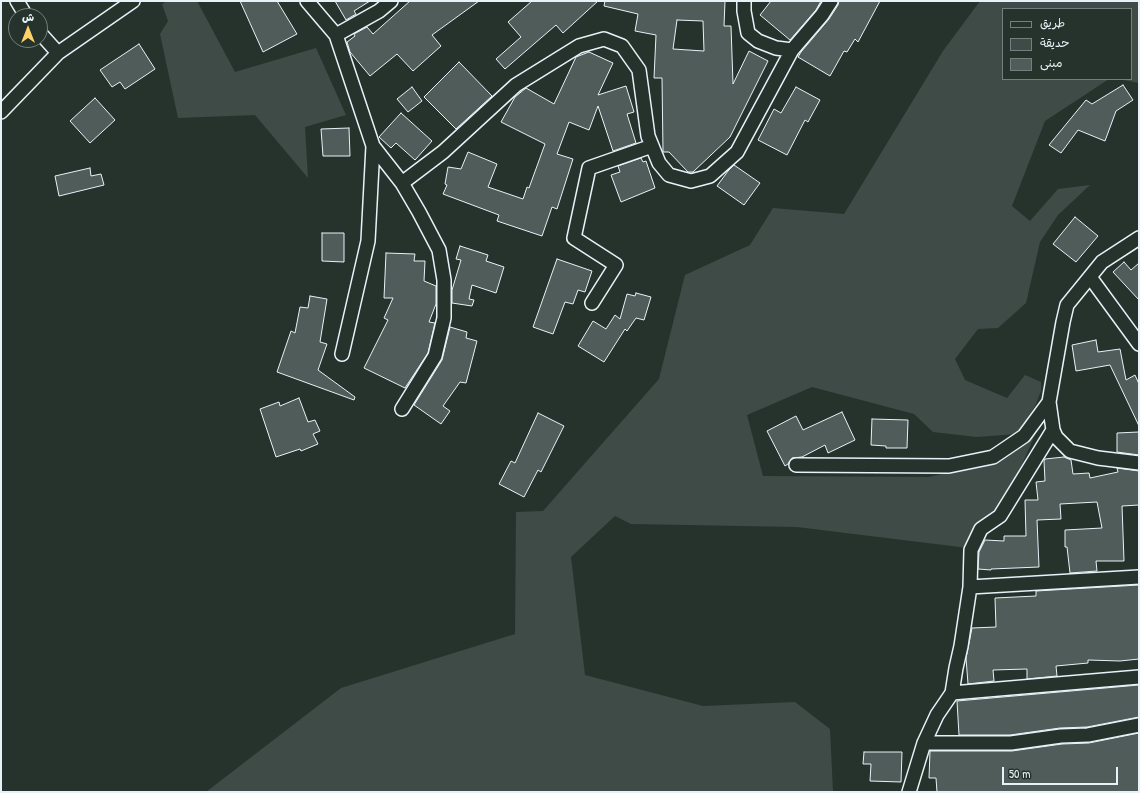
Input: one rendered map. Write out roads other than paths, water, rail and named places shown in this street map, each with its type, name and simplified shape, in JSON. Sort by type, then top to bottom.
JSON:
[{"type":"street","points":[[1,112],[58,53],[133,1]]},
{"type":"street","points":[[307,1],[336,35],[373,146],[402,183],[439,250],[444,280],[444,318],[435,356],[402,409]]},
{"type":"street","points":[[336,35],[379,11],[391,1]]},
{"type":"street","points":[[744,1],[744,11],[748,33],[758,41],[776,48],[792,50]]},
{"type":"street","points":[[402,183],[443,152],[516,84],[579,46],[604,39],[622,46],[639,70],[648,136],[659,163],[669,175],[691,181],[710,176],[737,152],[792,50],[822,15],[831,1]]},
{"type":"street","points":[[48,42],[58,53]]},
{"type":"street","points":[[342,354],[368,241],[373,146]]},
{"type":"street","points":[[592,303],[616,265],[574,238],[590,168],[652,146]]},
{"type":"street","points":[[1139,238],[1102,262],[1067,305],[1060,336],[1049,402],[1052,430],[1070,451],[1098,458],[1139,463]]},
{"type":"street","points":[[1090,277],[1139,344]]},
{"type":"street","points":[[796,465],[949,466],[994,457],[1024,436],[1049,402]]},
{"type":"street","points":[[909,792],[924,743],[936,715],[952,693],[970,587],[970,550],[981,530],[1000,516],[1052,430]]},
{"type":"street","points":[[970,587],[1139,577]]},
{"type":"street","points":[[952,693],[1139,677]]},
{"type":"street","points":[[924,743],[1011,743],[1061,736],[1088,735],[1139,725]]}]
